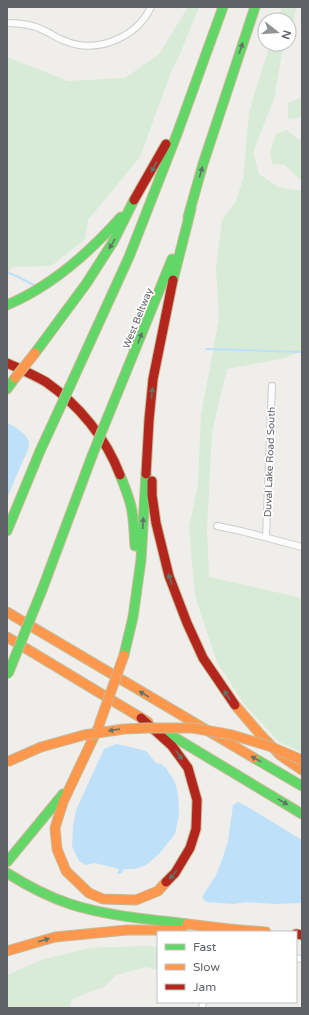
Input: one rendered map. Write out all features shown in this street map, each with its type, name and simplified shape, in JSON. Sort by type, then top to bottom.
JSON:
[{"type":"highway","name":"West Beltway","points":[[8,675],[42,590],[92,456],[191,209],[203,164],[255,7]]},
{"type":"highway","points":[[7,389],[86,284],[113,242],[136,197],[164,148],[221,11]]},
{"type":"highway","points":[[7,531],[40,451],[129,257],[177,134],[221,11]]},
{"type":"highway","points":[[7,305],[21,299],[62,274],[101,239],[125,213],[136,197]]},
{"type":"highway","points":[[141,718],[172,746],[188,768],[197,800],[196,829],[190,848],[175,873],[158,891],[136,900],[103,898],[89,893],[66,870],[57,849],[55,828],[63,802],[99,725],[124,655],[133,617],[141,560],[149,420],[153,379],[170,294],[191,209]]},
{"type":"highway","points":[[7,363],[45,382],[72,403],[99,434],[108,449],[126,490],[133,520],[135,552],[133,617]]},
{"type":"highway","points":[[149,420],[152,495],[156,523],[169,576],[187,623],[203,658],[232,702],[280,755],[302,770]]},
{"type":"highway","points":[[7,612],[302,786]]},
{"type":"highway","points":[[7,637],[302,814]]},
{"type":"highway","points":[[7,762],[41,747],[77,737],[124,729],[147,728],[193,728],[219,732],[269,746],[302,760]]},
{"type":"highway","points":[[7,862],[72,782]]},
{"type":"highway","points":[[7,873],[50,896],[82,908],[145,919],[254,931]]},
{"type":"highway","points":[[7,951],[55,937],[127,930],[229,929]]},
{"type":"street","points":[[7,23],[31,25],[65,41],[75,44],[101,44],[112,42],[124,36],[143,19],[151,7]]},
{"type":"street","name":"Duval Lake Road South","points":[[266,537],[272,386]]},
{"type":"street","points":[[217,526],[302,546]]},
{"type":"green space","points":[[188,7],[199,7],[171,72],[140,157],[88,220],[85,239],[51,266],[12,267],[7,275],[7,57],[68,81],[125,78],[159,54]]},
{"type":"green space","points":[[282,7],[297,7],[295,12],[280,12]]},
{"type":"green space","points":[[268,52],[282,52],[274,99],[253,152],[259,174],[278,187],[302,191],[302,351],[285,358],[227,369],[212,432],[207,529],[209,577],[302,598],[302,752],[279,742],[243,703],[217,662],[195,596],[189,527],[198,484],[201,415],[219,319],[216,268],[222,220],[236,201],[243,179],[249,112]]},
{"type":"green space","points":[[302,97],[302,117],[288,119],[288,103]]},
{"type":"green space","points":[[287,130],[299,140],[302,138],[302,181],[285,165],[272,164],[270,152],[276,134]]},
{"type":"green space","points":[[149,946],[157,948],[157,970],[146,967],[116,975],[104,987],[72,999],[69,1008],[7,1008],[7,975],[44,959],[90,948]]},
{"type":"water","points":[[7,423],[21,431],[27,437],[29,443],[27,452],[7,498]]},
{"type":"water","points":[[116,744],[146,751],[156,763],[161,764],[166,768],[175,782],[178,795],[179,815],[175,834],[159,854],[146,865],[135,869],[124,869],[122,873],[117,874],[119,869],[95,863],[86,865],[79,861],[72,846],[73,826],[76,810],[104,749]]},
{"type":"water","points":[[238,802],[302,840],[302,903],[275,904],[247,902],[233,904],[206,902],[202,897],[216,875],[222,860],[228,841],[233,805]]},
{"type":"waterway","points":[[7,273],[34,285]]},
{"type":"waterway","points":[[206,349],[302,352]]},
{"type":"traffic: fast","points":[[70,386],[129,257],[177,134],[223,7]]},
{"type":"traffic: fast","points":[[188,217],[203,164],[255,7]]},
{"type":"traffic: fast","points":[[35,353],[86,284],[113,242],[134,200]]},
{"type":"traffic: fast","points":[[173,280],[191,209]]},
{"type":"traffic: fast","points":[[7,305],[39,288],[69,267],[83,256],[121,217]]},
{"type":"traffic: fast","points":[[104,426],[172,259]]},
{"type":"traffic: fast","points":[[7,389],[15,378]]},
{"type":"traffic: fast","points":[[40,451],[70,386]]},
{"type":"traffic: fast","points":[[92,456],[104,426]]},
{"type":"traffic: fast","points":[[7,531],[40,451]]},
{"type":"traffic: fast","points":[[42,590],[92,456]]},
{"type":"traffic: fast","points":[[124,655],[133,617],[141,560],[146,474]]},
{"type":"traffic: fast","points":[[120,475],[131,506],[135,546]]},
{"type":"traffic: fast","points":[[8,674],[42,590]]},
{"type":"traffic: fast","points":[[164,731],[302,814]]},
{"type":"traffic: fast","points":[[254,758],[302,786]]},
{"type":"traffic: fast","points":[[7,862],[63,794]]},
{"type":"traffic: fast","points":[[7,873],[46,894],[84,908],[128,917],[187,924]]},
{"type":"traffic: slow","points":[[15,378],[35,353]]},
{"type":"traffic: slow","points":[[7,612],[254,758]]},
{"type":"traffic: slow","points":[[7,637],[148,722]]},
{"type":"traffic: slow","points":[[99,725],[124,655]]},
{"type":"traffic: slow","points":[[235,705],[280,755],[302,770]]},
{"type":"traffic: slow","points":[[99,726],[63,802],[55,828],[57,849],[66,871],[89,893],[103,899],[136,900],[158,891],[166,882]]},
{"type":"traffic: slow","points":[[7,762],[41,747],[84,735],[124,729],[147,728],[193,728],[232,735],[269,746],[302,760]]},
{"type":"traffic: slow","points":[[187,924],[254,931]]},
{"type":"traffic: slow","points":[[7,951],[55,937],[127,930],[182,930]]},
{"type":"traffic: jam","points":[[134,200],[166,144]]},
{"type":"traffic: jam","points":[[146,474],[153,379],[173,280]]},
{"type":"traffic: jam","points":[[7,363],[46,382],[70,401],[99,435],[120,475]]},
{"type":"traffic: jam","points":[[152,481],[152,495],[156,523],[169,576],[187,623],[203,658],[235,705]]},
{"type":"traffic: jam","points":[[141,718],[172,746],[188,768],[197,800],[196,829],[190,848],[175,873],[166,882]]},
{"type":"traffic: jam","points":[[297,934],[302,935]]}]
